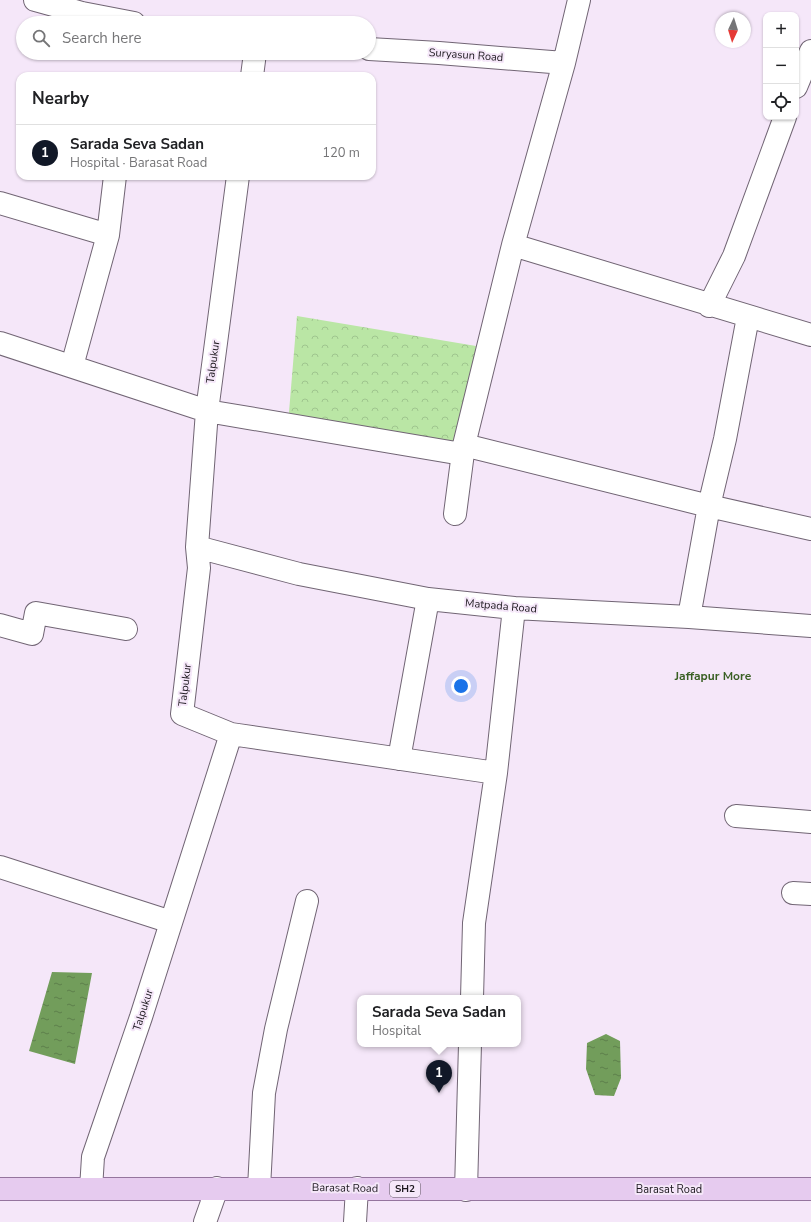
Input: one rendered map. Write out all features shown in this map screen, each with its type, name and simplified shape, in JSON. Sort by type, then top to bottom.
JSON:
[{"type":"main road","name":"Barasat Road","points":[[0,1189],[811,1189]]},
{"type":"street","points":[[35,0],[84,6],[113,16]]},
{"type":"street","points":[[455,514],[463,450],[513,245],[564,63],[579,0]]},
{"type":"street","name":"Suryasun Road","points":[[376,49],[564,63]]},
{"type":"street","points":[[797,84],[811,51]]},
{"type":"street","points":[[253,72],[254,60]]},
{"type":"street","points":[[709,306],[734,256],[784,120]]},
{"type":"street","points":[[72,366],[108,235],[115,180]]},
{"type":"street","name":"Talpukur","points":[[91,1189],[93,1157],[171,922],[231,734],[182,714],[199,568],[197,547],[207,411],[237,180]]},
{"type":"street","points":[[0,203],[108,235]]},
{"type":"street","points":[[513,245],[709,306],[811,335]]},
{"type":"street","points":[[689,617],[709,506],[725,439],[748,317]]},
{"type":"street","points":[[0,343],[207,411],[463,450],[811,529]]},
{"type":"street","name":"Matpada Road","points":[[197,547],[299,574],[428,599],[514,608],[689,617],[811,626]]},
{"type":"street","points":[[399,759],[428,599]]},
{"type":"street","points":[[472,995],[474,923],[496,772],[514,608]]},
{"type":"street","points":[[0,625],[32,634],[36,613],[126,629]]},
{"type":"street","points":[[231,734],[496,772]]},
{"type":"street","points":[[736,816],[811,822]]},
{"type":"street","points":[[0,867],[171,922]]},
{"type":"street","points":[[260,1188],[264,1092],[276,1029],[307,901]]},
{"type":"street","points":[[466,1190],[470,1047]]},
{"type":"street","points":[[205,1222],[217,1188]]},
{"type":"street","points":[[355,1222],[357,1188]]},
{"type":"green space","points":[[297,316],[476,346],[460,444],[288,424]]},
{"type":"water","points":[[52,972],[92,973],[75,1064],[29,1051]]},
{"type":"water","points":[[606,1034],[620,1041],[621,1078],[614,1096],[595,1095],[586,1069],[587,1043]]},
{"type":"place","name":"Sarada Seva Sadan","points":[[439,1093]]},
{"type":"district","name":"Jaffapur More","points":[[713,676]]}]
